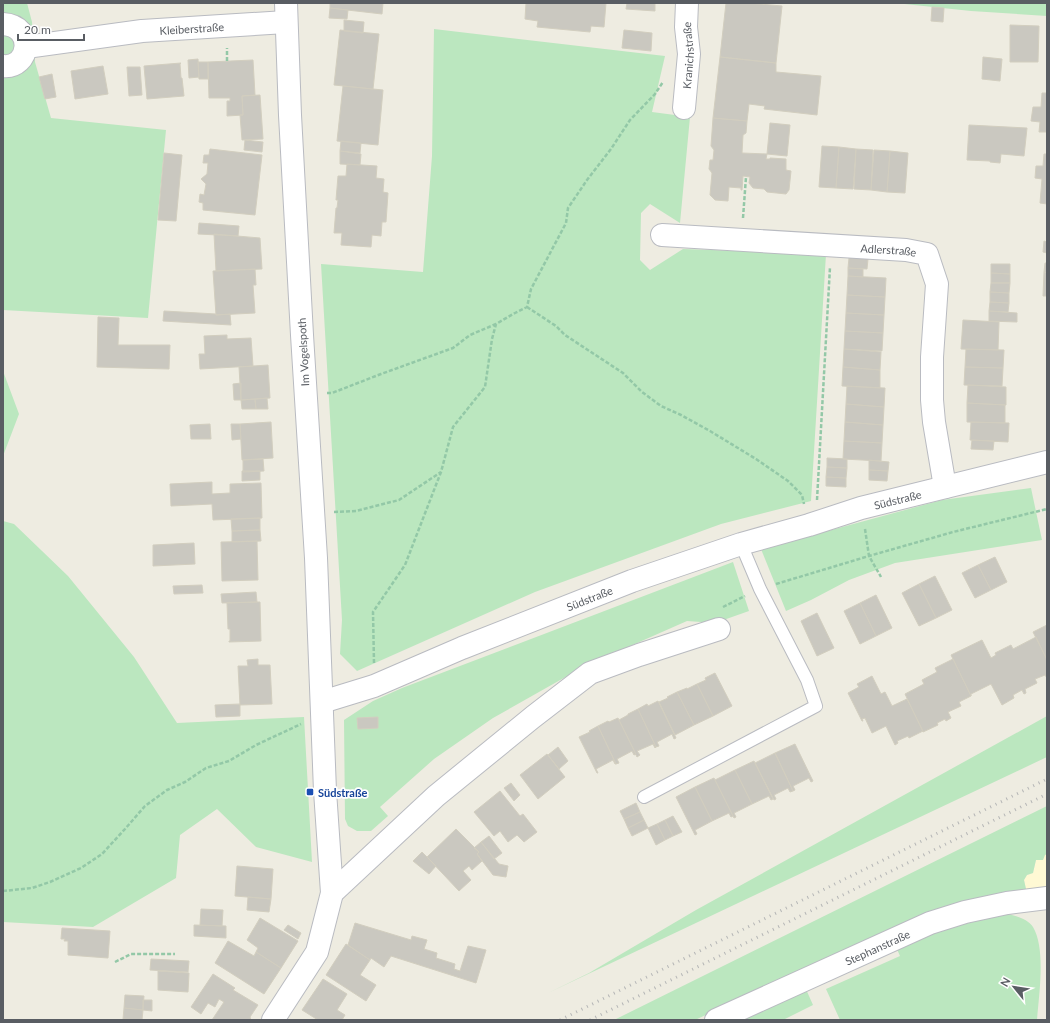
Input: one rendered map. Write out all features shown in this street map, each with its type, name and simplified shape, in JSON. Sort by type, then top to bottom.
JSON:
[{"type":"street","name":"Kranichstraße","points":[[684,108],[689,54],[686,27],[687,3]]},
{"type":"street","name":"Kleiberstraße","points":[[26,47],[286,12]]},
{"type":"street","name":"Im Vogelspoth","points":[[286,12],[291,131],[314,512],[323,711]]},
{"type":"street","points":[[3,24],[11,24],[20,30],[25,37],[26,47],[23,56],[16,63],[7,67],[3,66]]},
{"type":"street","name":"Adlerstraße","points":[[662,235],[906,250],[927,254],[937,284],[932,357],[932,400],[934,422],[945,487]]},
{"type":"street","name":"Südstraße","points":[[323,711],[374,686],[462,648],[632,581],[741,544],[813,524],[861,508],[1047,462]]},
{"type":"street","points":[[332,893],[436,796],[590,673],[639,655],[719,629]]},
{"type":"street","points":[[273,1020],[317,952],[332,893],[325,791],[323,711]]},
{"type":"street","name":"Stephanstraße","points":[[716,1020],[930,923],[965,912],[1007,903],[1047,898]]},
{"type":"lane","points":[[644,797],[816,706],[807,680],[760,589],[741,544]]},
{"type":"path","points":[[527,307],[531,289],[566,223],[568,208],[630,120],[655,94],[664,80]]},
{"type":"path","points":[[741,240],[746,177]]},
{"type":"path","points":[[813,524],[831,245]]},
{"type":"path","points":[[306,396],[332,392],[453,348],[470,335],[496,324],[527,307]]},
{"type":"path","points":[[527,307],[556,326],[565,335],[623,373],[642,392],[661,406],[716,434],[788,481],[802,495],[813,524]]},
{"type":"path","points":[[374,686],[373,612],[404,565],[442,472],[453,427],[484,387],[496,324]]},
{"type":"path","points":[[314,512],[356,511],[399,500],[442,472]]},
{"type":"path","points":[[861,508],[869,556],[881,577]]},
{"type":"path","points":[[760,589],[953,532],[1047,509]]},
{"type":"path","points":[[3,891],[32,888],[50,882],[81,868],[102,854],[126,830],[145,806],[167,790],[185,782],[206,768],[229,761],[256,745],[304,723],[323,711]]},
{"type":"path","points":[[115,962],[131,954],[175,954]]},
{"type":"shaded area","points":[[1047,854],[1047,889],[1026,889],[1024,880],[1027,875],[1033,873],[1036,860]]},
{"type":"green space","points":[[3,3],[27,3],[32,22],[35,62],[51,118],[166,130],[148,318],[3,310]]},
{"type":"green space","points":[[895,3],[1047,3],[1047,16],[971,11]]},
{"type":"green space","points":[[434,29],[665,56],[652,112],[690,117],[680,223],[650,204],[641,213],[640,260],[650,270],[683,249],[826,254],[811,501],[721,524],[535,592],[357,671],[340,654],[342,620],[321,264],[423,272],[432,156]]},
{"type":"green space","points":[[3,371],[19,414],[3,456]]},
{"type":"green space","points":[[1031,488],[1042,540],[895,563],[849,580],[786,611],[761,549],[942,500]]},
{"type":"green space","points":[[3,521],[14,524],[68,576],[134,657],[177,723],[304,717],[312,862],[256,847],[217,809],[180,835],[176,878],[93,927],[3,922]]},
{"type":"green space","points":[[733,562],[749,611],[715,623],[687,621],[585,666],[493,718],[434,759],[380,807],[388,816],[371,831],[357,831],[348,826],[345,819],[344,720],[373,701],[402,688]]},
{"type":"green space","points":[[1047,716],[1047,757],[548,993],[589,973],[696,910]]},
{"type":"green space","points":[[1047,806],[1047,854],[1043,860],[1036,860],[1033,873],[1027,875],[1024,880],[1026,889],[992,895],[841,952],[695,1020],[614,1020]]},
{"type":"green space","points":[[1008,914],[1022,918],[1031,924],[1037,936],[1041,959],[1041,972],[1037,1020],[840,1020],[826,989],[900,956],[896,947],[960,923]]},
{"type":"green space","points":[[805,987],[813,1005],[783,1020],[734,1020]]},
{"type":"building","points":[[330,3],[383,3],[382,14],[330,8]]},
{"type":"building","points":[[526,3],[606,3],[604,27],[591,26],[590,32],[537,27],[538,21],[525,19]]},
{"type":"building","points":[[627,3],[655,3],[655,11],[626,9]]},
{"type":"building","points":[[726,3],[749,3],[782,6],[776,63],[720,57]]},
{"type":"building","points":[[932,7],[944,8],[943,22],[931,21]]},
{"type":"building","points":[[330,8],[348,10],[347,19],[329,18]]},
{"type":"building","points":[[344,20],[364,22],[363,33],[344,31]]},
{"type":"building","points":[[1010,25],[1039,26],[1038,62],[1010,62]]},
{"type":"building","points":[[340,30],[379,34],[373,89],[334,85]]},
{"type":"building","points":[[624,30],[652,33],[651,51],[622,48]]},
{"type":"building","points":[[720,57],[776,63],[776,72],[821,76],[817,115],[764,109],[765,106],[749,104],[747,121],[713,118]]},
{"type":"building","points":[[983,57],[1002,59],[1000,81],[982,79]]},
{"type":"building","points":[[198,59],[199,77],[189,78],[188,60]]},
{"type":"building","points":[[253,60],[255,95],[242,96],[243,115],[227,116],[227,101],[230,101],[230,98],[209,98],[208,62]]},
{"type":"building","points":[[198,62],[208,62],[208,79],[199,79]]},
{"type":"building","points":[[181,63],[181,78],[184,96],[147,99],[144,66]]},
{"type":"building","points":[[103,66],[108,94],[75,99],[71,71]]},
{"type":"building","points":[[127,67],[140,67],[142,95],[129,96]]},
{"type":"building","points":[[52,74],[56,97],[45,99],[39,77]]},
{"type":"building","points":[[343,86],[383,90],[378,145],[337,141]]},
{"type":"building","points":[[1042,93],[1047,93],[1047,132],[1039,132],[1040,122],[1031,121],[1033,107],[1041,107]]},
{"type":"building","points":[[260,95],[263,139],[242,140],[240,115],[243,115],[242,96]]},
{"type":"building","points":[[713,118],[747,121],[746,133],[743,135],[742,153],[767,154],[766,159],[786,159],[786,170],[791,171],[789,190],[786,194],[767,192],[764,189],[753,188],[749,183],[750,177],[743,176],[742,190],[741,188],[729,187],[728,201],[715,200],[710,195],[712,173],[709,169],[710,160],[713,160],[714,150],[711,146]]},
{"type":"building","points":[[770,123],[790,125],[787,156],[767,154]]},
{"type":"building","points":[[969,125],[1027,128],[1024,156],[1001,154],[1000,163],[967,160]]},
{"type":"building","points":[[245,140],[263,142],[262,152],[244,150]]},
{"type":"building","points":[[341,141],[361,143],[360,153],[340,151]]},
{"type":"building","points":[[822,146],[839,147],[836,188],[819,187]]},
{"type":"building","points":[[839,147],[856,149],[853,189],[836,188]]},
{"type":"building","points":[[210,149],[262,155],[255,215],[203,210],[203,203],[199,202],[200,194],[204,195],[206,184],[201,179],[207,174],[208,163],[203,163],[204,155],[209,155]]},
{"type":"building","points":[[856,149],[873,150],[871,190],[854,189]]},
{"type":"building","points":[[874,150],[890,151],[887,192],[871,190]]},
{"type":"building","points":[[340,151],[361,154],[360,165],[340,164]]},
{"type":"building","points":[[890,151],[908,153],[905,193],[887,192]]},
{"type":"building","points":[[164,153],[182,155],[176,221],[158,220]]},
{"type":"building","points":[[1044,154],[1047,154],[1047,204],[1040,203],[1042,179],[1035,178],[1036,166],[1043,166]]},
{"type":"building","points":[[347,164],[377,166],[376,178],[384,179],[383,192],[388,193],[386,222],[382,222],[381,236],[372,235],[371,247],[341,245],[342,233],[334,233],[338,200],[336,200],[338,176],[346,176]]},
{"type":"building","points":[[199,223],[239,226],[238,236],[198,234]]},
{"type":"building","points":[[214,234],[260,238],[262,269],[216,271]]},
{"type":"building","points":[[1044,241],[1047,242],[1047,253],[1043,252]]},
{"type":"building","points":[[849,258],[868,259],[867,269],[848,268]]},
{"type":"building","points":[[1045,263],[1047,263],[1047,273],[1044,272]]},
{"type":"building","points":[[991,264],[1010,264],[1010,274],[991,273]]},
{"type":"building","points":[[848,268],[863,269],[863,277],[848,276]]},
{"type":"building","points":[[255,269],[256,285],[253,285],[255,313],[216,315],[213,271]]},
{"type":"building","points":[[1044,272],[1047,273],[1047,296],[1043,296]]},
{"type":"building","points":[[991,273],[1010,274],[1010,283],[991,283]]},
{"type":"building","points":[[848,276],[886,278],[885,297],[847,295]]},
{"type":"building","points":[[991,283],[1010,283],[1009,293],[990,292]]},
{"type":"building","points":[[990,292],[1009,293],[1009,303],[990,302]]},
{"type":"building","points":[[847,295],[885,297],[884,315],[846,313]]},
{"type":"building","points":[[990,302],[1009,303],[1008,312],[989,311]]},
{"type":"building","points":[[164,311],[216,315],[230,314],[231,325],[163,321]]},
{"type":"building","points":[[989,311],[1017,313],[1017,322],[989,321]]},
{"type":"building","points":[[846,313],[884,315],[883,333],[845,331]]},
{"type":"building","points":[[98,317],[119,318],[118,345],[170,345],[169,369],[97,367]]},
{"type":"building","points":[[963,320],[999,322],[998,350],[961,349]]},
{"type":"building","points":[[845,331],[883,333],[882,351],[844,349]]},
{"type":"building","points":[[227,335],[227,339],[251,338],[253,366],[200,369],[199,354],[205,354],[204,336]]},
{"type":"building","points":[[844,349],[881,352],[880,370],[843,367]]},
{"type":"building","points":[[966,349],[1004,350],[1003,368],[965,367]]},
{"type":"building","points":[[268,365],[270,398],[241,400],[239,367]]},
{"type":"building","points":[[843,367],[880,370],[880,388],[842,386]]},
{"type":"building","points":[[965,367],[1003,368],[1002,386],[964,385]]},
{"type":"building","points":[[241,383],[241,400],[234,400],[233,384]]},
{"type":"building","points":[[968,385],[1006,387],[1006,405],[967,403]]},
{"type":"building","points":[[847,386],[885,388],[884,407],[846,404]]},
{"type":"building","points":[[267,398],[268,409],[256,409],[255,399]]},
{"type":"building","points":[[255,399],[256,409],[242,409],[241,400]]},
{"type":"building","points":[[967,403],[1005,405],[1005,423],[967,422]]},
{"type":"building","points":[[846,404],[884,407],[883,425],[845,422]]},
{"type":"building","points":[[271,422],[273,458],[242,460],[240,424]]},
{"type":"building","points":[[845,422],[883,425],[882,443],[844,441]]},
{"type":"building","points":[[971,422],[1009,423],[1008,442],[970,440]]},
{"type":"building","points":[[210,424],[211,439],[191,439],[190,425]]},
{"type":"building","points":[[231,424],[240,424],[241,439],[232,440]]},
{"type":"building","points":[[972,440],[994,441],[993,450],[971,449]]},
{"type":"building","points":[[844,441],[882,443],[881,461],[843,459]]},
{"type":"building","points":[[827,458],[847,459],[847,468],[827,467]]},
{"type":"building","points":[[263,459],[264,471],[243,472],[243,460]]},
{"type":"building","points":[[869,460],[889,462],[888,471],[869,470]]},
{"type":"building","points":[[827,467],[847,468],[846,478],[826,477]]},
{"type":"building","points":[[869,470],[888,471],[887,481],[869,480]]},
{"type":"building","points":[[242,471],[260,471],[260,480],[242,481]]},
{"type":"building","points":[[826,477],[846,478],[846,487],[826,486]]},
{"type":"building","points":[[212,482],[212,494],[230,493],[230,484],[261,483],[262,518],[213,520],[212,504],[171,506],[170,484]]},
{"type":"building","points":[[260,518],[260,530],[232,531],[231,519]]},
{"type":"building","points":[[260,530],[261,541],[232,542],[232,531]]},
{"type":"building","points":[[257,541],[258,580],[222,581],[221,542]]},
{"type":"building","points":[[194,543],[195,564],[153,566],[153,545]]},
{"type":"building","points":[[995,557],[1007,582],[991,590],[978,565]]},
{"type":"building","points":[[978,565],[991,590],[975,598],[962,573]]},
{"type":"building","points":[[935,576],[952,610],[936,618],[919,584]]},
{"type":"building","points":[[919,584],[936,618],[919,626],[902,593]]},
{"type":"building","points":[[202,585],[203,593],[174,594],[173,586]]},
{"type":"building","points":[[256,592],[257,602],[222,603],[221,594]]},
{"type":"building","points":[[876,595],[892,628],[876,636],[860,603]]},
{"type":"building","points":[[260,602],[261,641],[229,642],[230,629],[228,629],[227,603]]},
{"type":"building","points":[[860,603],[876,636],[860,644],[844,611]]},
{"type":"building","points":[[817,613],[834,648],[817,656],[801,621]]},
{"type":"building","points":[[1047,625],[1047,660],[1033,632]]},
{"type":"building","points":[[1036,637],[1047,660],[1047,678],[1045,675],[1035,679],[1037,683],[1025,689],[1026,693],[1024,694],[1022,690],[1013,695],[1014,698],[1002,705],[991,684],[971,694],[971,696],[951,655],[982,640],[991,658],[996,655],[995,653],[1011,645],[1013,649]]},
{"type":"building","points":[[258,659],[258,665],[270,665],[272,704],[240,705],[238,666],[248,666],[247,660]]},
{"type":"building","points":[[953,659],[971,696],[959,702],[961,706],[948,712],[951,718],[937,723],[938,725],[923,732],[905,694],[924,684],[922,680],[937,672],[935,668]]},
{"type":"building","points":[[715,673],[732,706],[713,716],[697,684],[706,680],[705,678]]},
{"type":"building","points":[[872,676],[881,694],[885,692],[892,706],[907,699],[923,731],[909,738],[908,736],[897,741],[898,743],[895,745],[886,726],[872,733],[865,718],[862,719],[862,721],[848,693],[859,687],[857,684]]},
{"type":"building","points":[[697,684],[713,716],[694,725],[677,692]]},
{"type":"building","points":[[677,692],[694,725],[675,735],[659,702]]},
{"type":"building","points":[[658,701],[676,738],[674,739],[672,734],[657,742],[659,746],[656,747],[638,709],[647,704],[648,706]]},
{"type":"building","points":[[240,704],[240,716],[216,717],[215,705]]},
{"type":"building","points":[[638,709],[656,747],[655,748],[653,744],[637,751],[640,755],[637,757],[619,720]]},
{"type":"building","points":[[378,717],[378,728],[358,729],[357,718]]},
{"type":"building","points":[[618,718],[636,754],[634,755],[632,751],[617,759],[619,763],[616,764],[598,726]]},
{"type":"building","points":[[598,726],[616,764],[613,760],[596,769],[597,773],[579,737]]},
{"type":"building","points":[[795,744],[813,781],[811,782],[809,778],[793,786],[795,790],[793,791],[775,753]]},
{"type":"building","points":[[558,747],[568,761],[559,769],[548,755]]},
{"type":"building","points":[[775,753],[793,791],[790,792],[788,788],[774,795],[776,799],[774,800],[755,763]]},
{"type":"building","points":[[547,754],[565,777],[538,799],[520,775]]},
{"type":"building","points":[[754,761],[773,799],[771,800],[769,796],[752,804],[735,770]]},
{"type":"building","points":[[735,770],[752,804],[734,813],[736,817],[734,818],[715,780]]},
{"type":"building","points":[[714,778],[733,816],[731,817],[729,813],[712,821],[695,787]]},
{"type":"building","points":[[511,783],[520,795],[514,801],[504,788]]},
{"type":"building","points":[[695,787],[712,821],[695,830],[697,834],[695,835],[676,797]]},
{"type":"building","points":[[500,791],[520,816],[523,814],[537,832],[524,842],[517,835],[508,842],[500,831],[494,836],[474,812]]},
{"type":"building","points":[[636,803],[640,812],[624,819],[620,811]]},
{"type":"building","points":[[640,812],[644,820],[628,828],[624,819]]},
{"type":"building","points":[[673,816],[682,832],[673,836],[665,820]]},
{"type":"building","points":[[644,820],[648,828],[632,836],[628,828]]},
{"type":"building","points":[[665,820],[673,836],[665,840],[657,824]]},
{"type":"building","points":[[657,824],[665,840],[656,845],[648,828]]},
{"type":"building","points":[[456,829],[479,852],[477,854],[482,861],[472,870],[469,866],[463,871],[471,880],[459,891],[427,857]]},
{"type":"building","points":[[489,836],[502,853],[494,859],[481,842]]},
{"type":"building","points":[[481,842],[499,864],[508,866],[506,877],[493,875],[477,854],[479,852],[474,848]]},
{"type":"building","points":[[422,852],[436,866],[429,874],[413,861]]},
{"type":"building","points":[[237,866],[273,869],[271,899],[235,896]]},
{"type":"building","points":[[248,897],[271,899],[269,912],[247,910]]},
{"type":"building","points":[[201,909],[223,910],[222,926],[200,925]]},
{"type":"building","points":[[260,918],[298,941],[281,968],[256,952],[258,948],[247,940]]},
{"type":"building","points":[[355,923],[411,940],[412,936],[427,940],[424,949],[437,953],[436,958],[455,964],[454,969],[460,971],[468,946],[486,950],[476,983],[391,956],[384,967],[371,958],[370,960],[348,945]]},
{"type":"building","points":[[194,925],[226,926],[226,938],[194,936]]},
{"type":"building","points":[[288,925],[301,933],[298,939],[284,930]]},
{"type":"building","points":[[62,928],[110,931],[108,958],[68,955],[68,941],[61,939]]},
{"type":"building","points":[[228,941],[254,956],[256,952],[281,968],[264,994],[215,963]]},
{"type":"building","points":[[346,944],[370,960],[360,975],[376,985],[366,1001],[326,975]]},
{"type":"building","points":[[151,959],[189,961],[188,972],[150,970]]},
{"type":"building","points":[[158,971],[189,973],[188,992],[158,990]]},
{"type":"building","points":[[213,974],[235,988],[233,990],[258,1005],[250,1017],[251,1020],[212,1020],[224,1002],[219,999],[215,1007],[208,1003],[201,1014],[191,1007]]},
{"type":"building","points":[[323,979],[347,994],[337,1010],[345,1015],[342,1020],[318,1020],[302,1010]]},
{"type":"building","points":[[125,995],[144,996],[143,1010],[124,1008]]},
{"type":"building","points":[[143,1000],[152,1000],[152,1011],[143,1010]]},
{"type":"building","points":[[124,1008],[143,1010],[142,1020],[123,1019]]},
{"type":"railway","points":[[560,1020],[1047,779]]},
{"type":"railway","points":[[590,1020],[1047,794]]},
{"type":"place","name":"Südstraße","points":[[310,792]]}]
